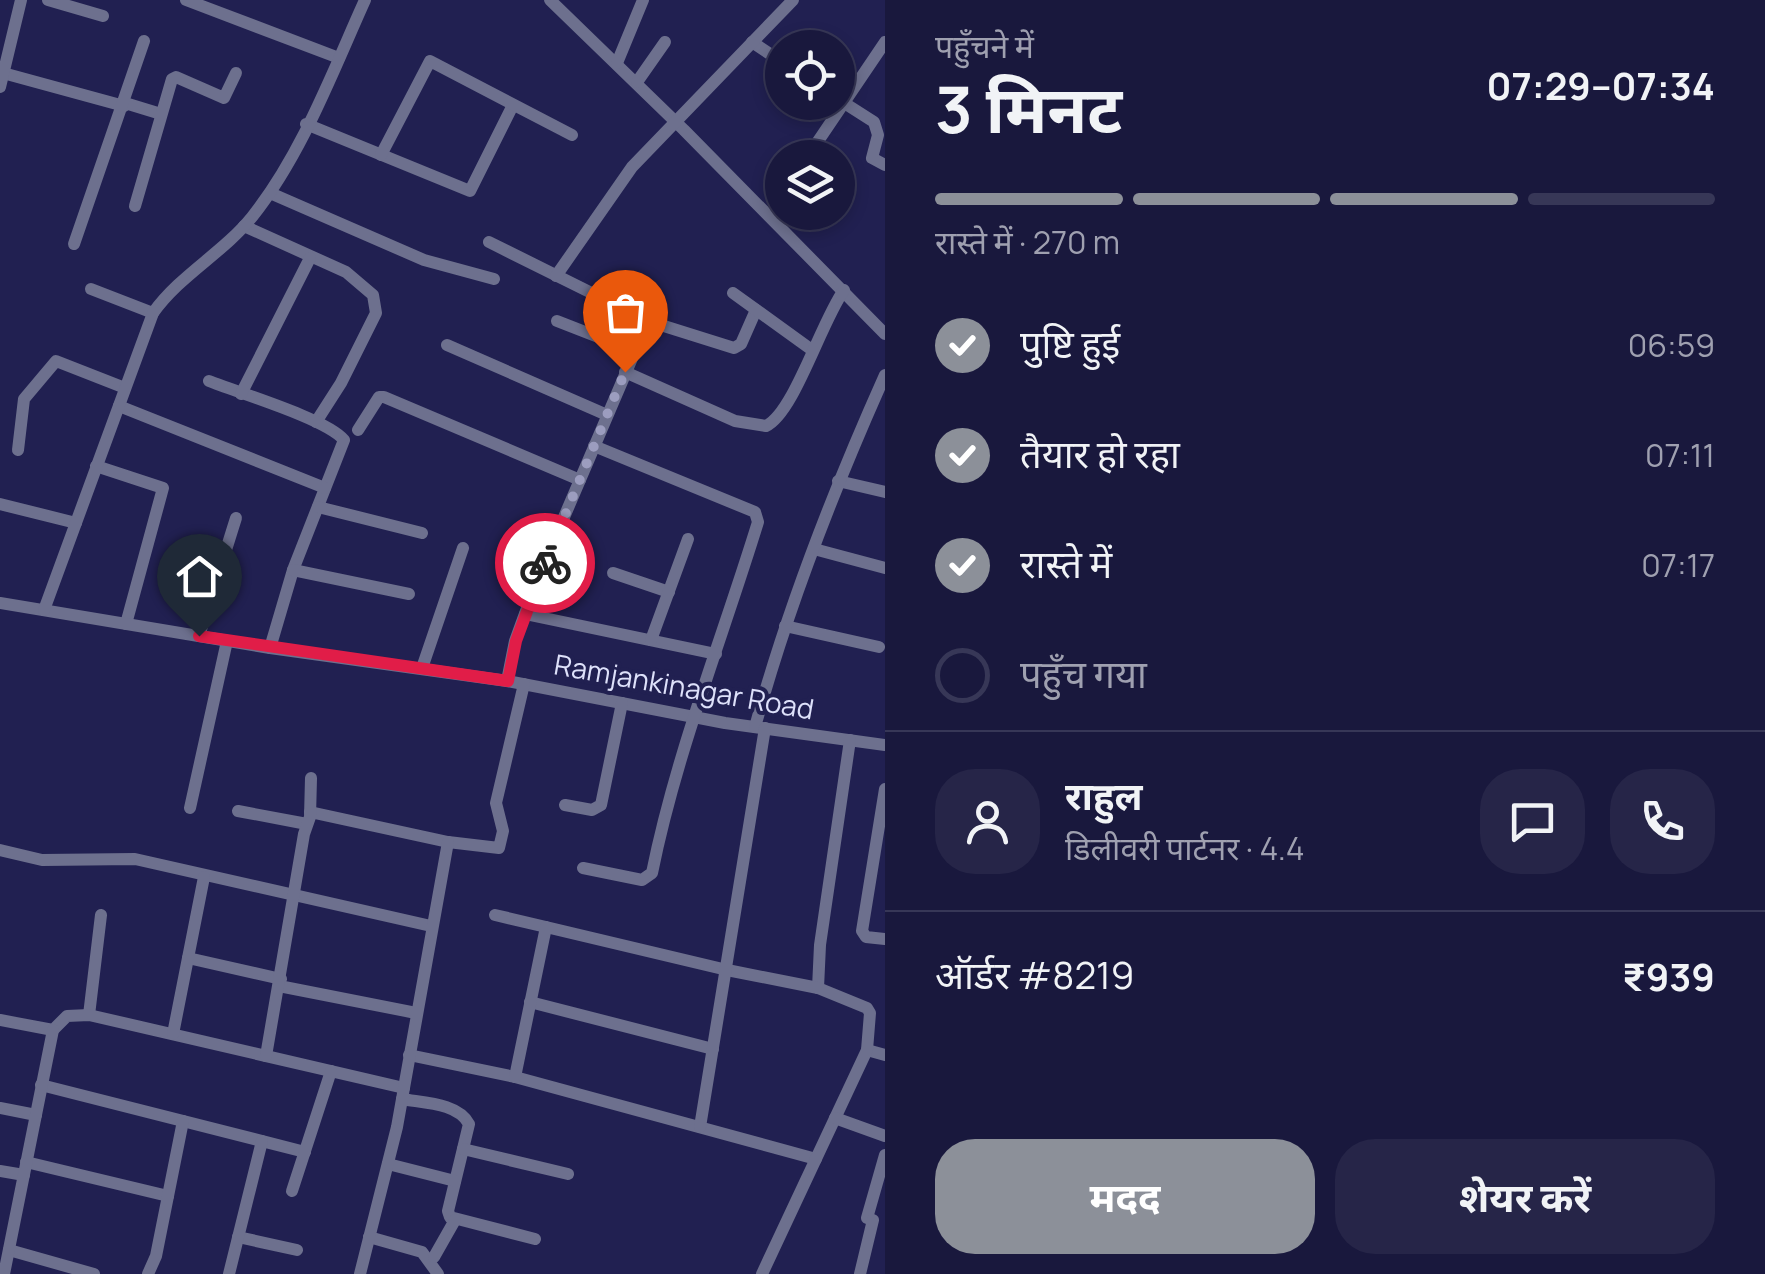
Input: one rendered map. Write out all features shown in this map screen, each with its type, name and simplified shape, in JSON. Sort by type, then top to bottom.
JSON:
[{"type":"street","points":[[20,0],[6,23],[1,80],[161,114]]},
{"type":"street","points":[[48,0],[103,16]]},
{"type":"street","points":[[186,0],[338,58]]},
{"type":"street","points":[[44,610],[153,313],[168,292],[244,226],[270,193],[365,0]]},
{"type":"street","points":[[550,0],[566,6],[885,334]]},
{"type":"street","points":[[617,62],[642,0]]},
{"type":"street","points":[[556,276],[632,168],[792,0]]},
{"type":"street","points":[[74,244],[144,41]]},
{"type":"street","points":[[637,82],[665,42]]},
{"type":"street","points":[[752,42],[765,51]]},
{"type":"street","points":[[855,82],[885,42]]},
{"type":"street","points":[[381,156],[430,61],[572,135]]},
{"type":"street","points":[[134,206],[173,77],[224,98],[236,73]]},
{"type":"street","points":[[306,124],[470,190],[513,105]]},
{"type":"street","points":[[855,110],[874,122],[878,135],[872,158],[885,165]]},
{"type":"street","points":[[270,193],[424,260],[494,280]]},
{"type":"street","points":[[244,226],[346,272],[374,295],[376,314],[316,422]]},
{"type":"street","points":[[489,242],[648,321],[738,347],[756,310]]},
{"type":"street","points":[[241,394],[310,258]]},
{"type":"street","points":[[91,290],[153,313]]},
{"type":"street","points":[[625,372],[735,422],[766,426],[784,412],[828,312],[844,290]]},
{"type":"street","points":[[733,293],[812,350]]},
{"type":"street","points":[[556,321],[634,351]]},
{"type":"street","points":[[508,681],[525,614],[648,321]]},
{"type":"street","points":[[448,345],[607,415]]},
{"type":"street","points":[[18,450],[24,398],[56,361],[126,388]]},
{"type":"street","points":[[700,1127],[727,970],[760,727],[784,626],[838,481],[885,375]]},
{"type":"street","points":[[209,381],[316,422],[344,440],[293,570],[270,648]]},
{"type":"street","points":[[358,430],[384,396],[580,480]]},
{"type":"street","points":[[118,406],[326,488]]},
{"type":"street","points":[[583,868],[648,878],[758,516],[725,497],[594,446]]},
{"type":"street","points":[[96,466],[163,488],[126,624]]},
{"type":"street","points":[[838,481],[885,492]]},
{"type":"street","points":[[0,504],[76,523]]},
{"type":"street","points":[[318,507],[422,534]]},
{"type":"street","points":[[199,636],[236,518]]},
{"type":"street","points":[[651,640],[688,538]]},
{"type":"street","points":[[422,668],[463,548]]},
{"type":"street","points":[[814,549],[885,568]]},
{"type":"street","points":[[293,570],[409,594]]},
{"type":"street","points":[[613,573],[668,592]]},
{"type":"street","name":"Ramjankinagar Road","points":[[0,602],[270,648],[508,681],[695,717],[885,745]]},
{"type":"street","points":[[525,614],[716,654]]},
{"type":"street","points":[[784,626],[879,647]]},
{"type":"street","points":[[190,808],[227,641]]},
{"type":"street","points":[[238,811],[309,818],[496,850],[502,846],[503,826],[496,803],[524,684]]},
{"type":"street","points":[[565,805],[592,810],[601,805],[622,702]]},
{"type":"street","points":[[818,988],[820,946],[850,740]]},
{"type":"street","points":[[266,1056],[309,818],[311,778]]},
{"type":"street","points":[[885,789],[862,931],[866,937],[885,939]]},
{"type":"street","points":[[360,1274],[403,1094],[448,842]]},
{"type":"street","points":[[0,850],[42,860],[135,858],[204,877],[431,926]]},
{"type":"street","points":[[173,1034],[204,877]]},
{"type":"street","points":[[88,1015],[100,915]]},
{"type":"street","points":[[495,915],[818,988],[867,1008],[867,1050],[762,1274]]},
{"type":"street","points":[[515,1077],[546,927]]},
{"type":"street","points":[[188,958],[416,1013]]},
{"type":"street","points":[[530,1002],[713,1049]]},
{"type":"street","points":[[4,1274],[53,1030],[66,1016],[88,1015],[266,1056],[453,1109],[464,1115],[468,1124],[448,1211],[455,1220],[535,1239]]},
{"type":"street","points":[[0,1020],[53,1030]]},
{"type":"street","points":[[867,1050],[885,1055]]},
{"type":"street","points":[[410,1054],[515,1077],[816,1158]]},
{"type":"street","points":[[292,1191],[331,1072]]},
{"type":"street","points":[[41,1085],[305,1152]]},
{"type":"street","points":[[0,1108],[36,1115]]},
{"type":"street","points":[[835,1118],[885,1136]]},
{"type":"street","points":[[148,1274],[156,1256],[183,1120]]},
{"type":"street","points":[[229,1274],[262,1141]]},
{"type":"street","points":[[463,1149],[568,1174]]},
{"type":"street","points":[[860,1274],[885,1155]]},
{"type":"street","points":[[388,1164],[455,1181]]},
{"type":"street","points":[[0,1170],[25,1169],[168,1196]]},
{"type":"street","points":[[369,1237],[422,1252],[433,1266],[455,1220]]},
{"type":"street","points":[[238,1237],[297,1250]]},
{"type":"street","points":[[5,1254],[94,1274]]},
{"type":"way so far","points":[[545,563],[625,372]]},
{"type":"route","points":[[199,636],[508,681],[516,641],[545,563]]}]
